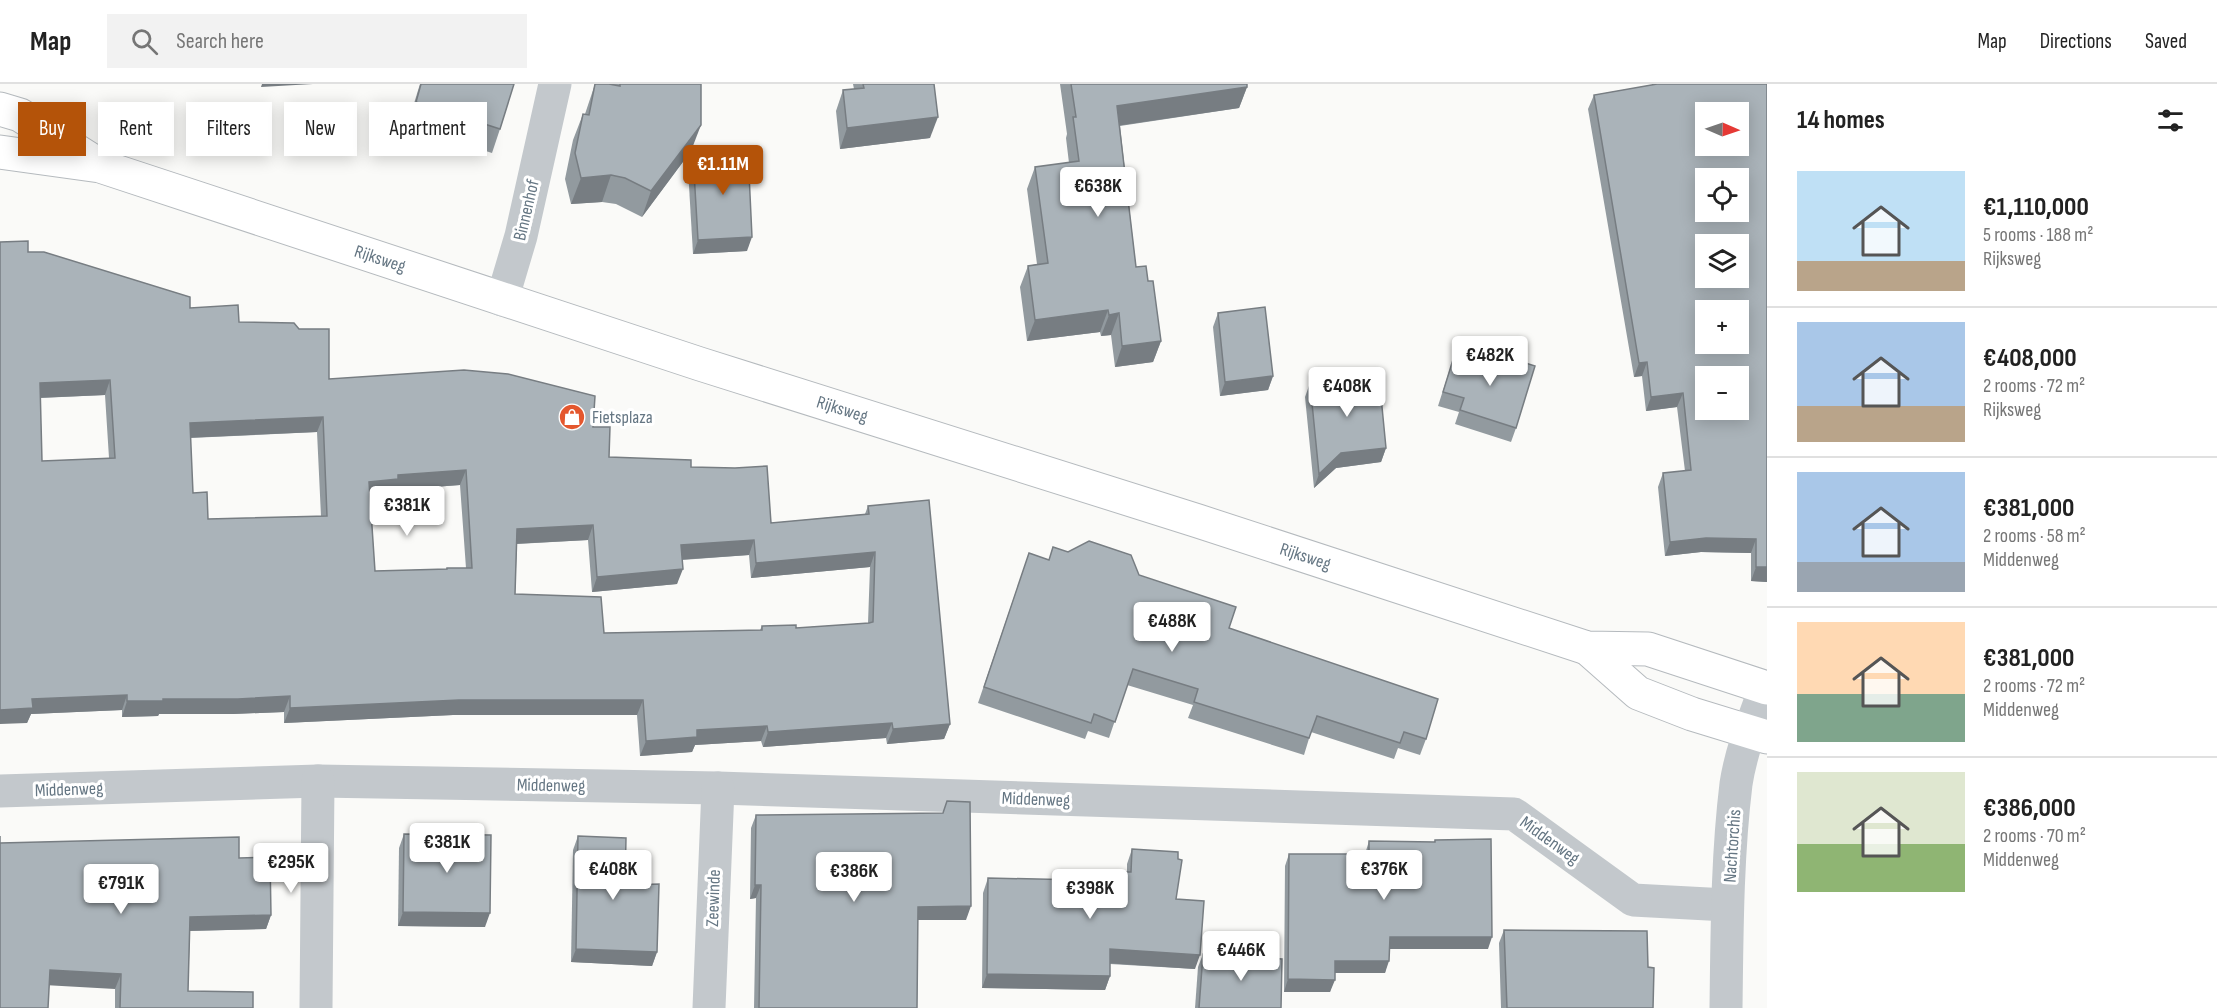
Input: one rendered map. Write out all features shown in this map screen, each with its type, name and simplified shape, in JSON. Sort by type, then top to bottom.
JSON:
[{"type":"main road","name":"Rijksweg","points":[[0,110],[20,115],[100,166]]},
{"type":"main road","name":"Rijksweg","points":[[0,152],[100,166],[711,368],[1198,521],[1587,648],[1647,649],[1766,688]]},
{"type":"main road","name":"Rijksweg","points":[[1587,648],[1638,693],[1692,714],[1758,735]]},
{"type":"street","name":"Binnenhof","points":[[502,300],[521,236],[555,84]]},
{"type":"street","name":"Nachtorchis","points":[[1726,1008],[1727,905],[1737,783],[1758,735],[1766,688]]},
{"type":"street","name":"Middenweg","points":[[0,791],[318,781],[718,788],[1514,814],[1633,900],[1727,905]]},
{"type":"street","points":[[316,1008],[318,781]]},
{"type":"street","name":"Zeewinde","points":[[709,1008],[718,788]]},
{"type":"building","points":[[421,84],[514,84],[500,129],[487,125],[487,102],[416,102]]},
{"type":"building","points":[[595,84],[620,86],[620,84],[701,84],[701,125],[651,191],[625,178],[611,175],[581,178],[575,153],[583,114],[589,115]]},
{"type":"building","points":[[863,84],[934,84],[938,117],[847,128],[843,90],[864,88]]},
{"type":"building","points":[[1071,84],[1247,84],[1247,87],[1117,106],[1136,267],[1146,266],[1148,281],[1153,281],[1161,341],[1122,346],[1119,313],[1109,315],[1108,310],[1035,320],[1028,266],[1048,263],[1035,167],[1079,161]]},
{"type":"building","points":[[1657,84],[1767,84],[1767,567],[1756,567],[1756,539],[1706,538],[1670,542],[1663,473],[1691,470],[1683,393],[1651,397],[1647,362],[1639,363],[1594,95]]},
{"type":"building","points":[[748,152],[752,237],[698,240],[693,155]]},
{"type":"building","points":[[28,241],[28,252],[44,252],[190,297],[190,308],[238,305],[239,322],[294,323],[299,329],[329,329],[329,379],[464,370],[508,374],[595,396],[593,427],[610,427],[609,457],[691,460],[691,467],[767,466],[771,523],[869,514],[868,506],[929,500],[950,724],[893,729],[892,723],[768,732],[767,726],[697,730],[697,737],[646,741],[643,700],[459,700],[290,708],[290,696],[127,701],[127,695],[32,699],[33,708],[0,710],[0,242]],"holes":[[[110,380],[115,458],[42,461],[40,383]],[[323,417],[327,516],[208,519],[207,492],[193,493],[190,423]],[[466,470],[472,568],[375,571],[369,482],[398,479],[398,475]],[[593,525],[597,577],[683,569],[681,545],[754,540],[756,563],[875,552],[873,622],[796,628],[796,625],[762,626],[762,630],[604,633],[601,597],[515,594],[517,529]]]},
{"type":"building","points":[[1265,307],[1273,376],[1225,382],[1218,313]]},
{"type":"building","points":[[1456,350],[1500,364],[1503,356],[1535,366],[1516,428],[1460,410],[1464,398],[1443,392]]},
{"type":"building","points":[[1379,376],[1386,448],[1341,453],[1319,474],[1310,383]]},
{"type":"building","points":[[1089,541],[1131,555],[1139,575],[1236,607],[1229,628],[1438,699],[1426,739],[1404,732],[1400,743],[1317,716],[1309,738],[1194,702],[1198,689],[1133,669],[1115,722],[1094,714],[1091,723],[984,687],[1029,553],[1049,560],[1053,547],[1068,552]]},
{"type":"building","points":[[947,801],[970,802],[971,906],[918,907],[917,1008],[759,1008],[761,885],[755,885],[756,815],[943,813]]},
{"type":"building","points":[[404,834],[491,835],[490,913],[403,912]]},
{"type":"building","points":[[578,836],[626,838],[625,885],[659,884],[657,952],[576,949]]},
{"type":"building","points":[[239,837],[239,858],[270,857],[271,915],[190,917],[188,991],[253,992],[253,1008],[120,1008],[121,974],[50,970],[48,1008],[0,1008],[0,843]]},
{"type":"building","points":[[1491,839],[1492,937],[1390,937],[1389,961],[1335,961],[1335,980],[1288,979],[1289,854],[1369,854],[1369,841],[1435,842],[1435,840]]},
{"type":"building","points":[[1132,849],[1178,852],[1178,859],[1182,860],[1176,899],[1204,901],[1200,955],[1110,949],[1110,976],[987,974],[988,878],[1123,881],[1123,872],[1131,872]]},
{"type":"building","points":[[1504,930],[1647,931],[1648,967],[1654,968],[1653,1008],[1507,1008]]},
{"type":"building","points":[[1203,954],[1282,959],[1281,1008],[1199,1008]]},
{"type":"place","name":"Fietsplaza","points":[[572,417]]}]
